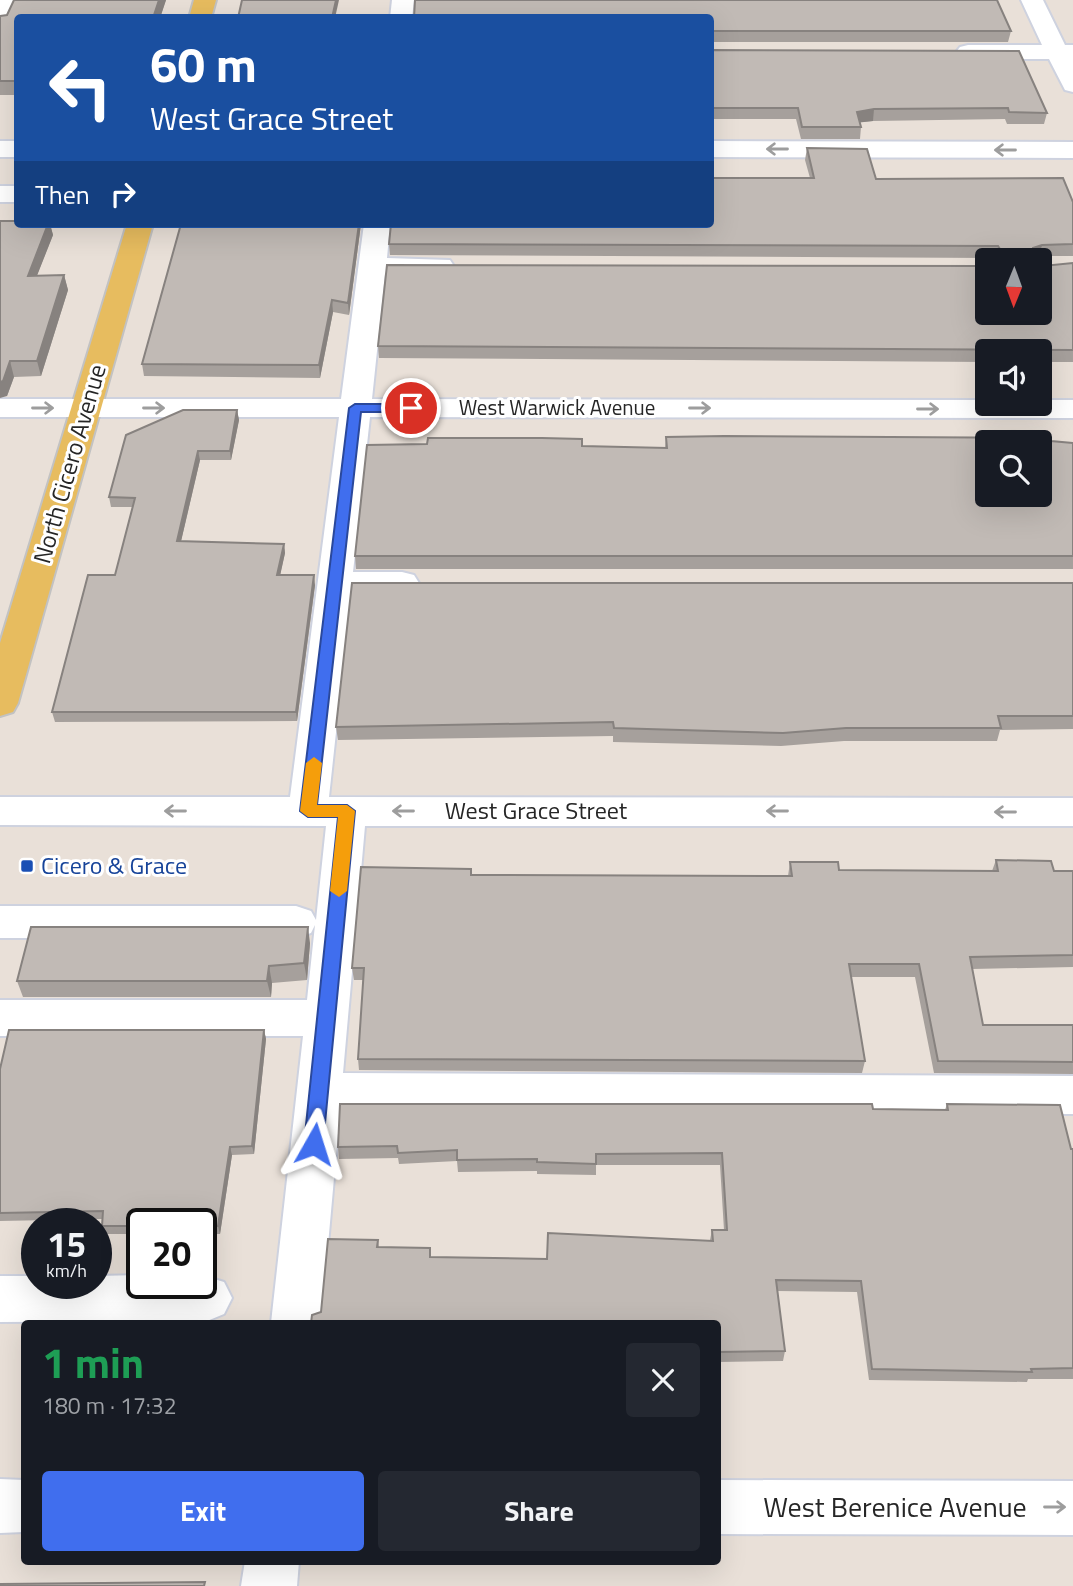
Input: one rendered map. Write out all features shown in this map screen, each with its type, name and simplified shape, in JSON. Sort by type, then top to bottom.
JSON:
[{"type":"main road","name":"North Cicero Avenue","points":[[0,703],[139,228]]},
{"type":"street","points":[[0,22],[10,0]]},
{"type":"street","points":[[1032,0],[1065,52],[1073,85]]},
{"type":"street","points":[[939,52],[1065,52]]},
{"type":"street","points":[[714,149],[1073,150]]},
{"type":"street","points":[[296,1320],[326,1018],[327,811],[335,583],[377,228]]},
{"type":"street","points":[[372,265],[470,266]]},
{"type":"street","name":"West Warwick Avenue","points":[[0,408],[1073,409]]},
{"type":"street","points":[[335,583],[432,583]]},
{"type":"street","name":"West Grace Street","points":[[0,811],[1073,812]]},
{"type":"street","points":[[0,922],[296,922]]},
{"type":"street","points":[[0,1018],[326,1018]]},
{"type":"street","points":[[319,1093],[1073,1095]]},
{"type":"street","points":[[0,1299],[126,1298]]},
{"type":"street","points":[[0,1506],[21,1506]]},
{"type":"street","name":"West Berenice Avenue","points":[[721,1507],[1073,1507]]},
{"type":"street","points":[[269,1586],[271,1565]]},
{"type":"building","points":[[14,0],[159,0],[154,14],[14,14],[14,81],[0,81],[0,16],[7,15]]},
{"type":"building","points":[[242,0],[336,0],[333,14],[239,14]]},
{"type":"building","points":[[415,0],[997,0],[1011,31],[714,31],[714,14],[414,14]]},
{"type":"building","points":[[714,50],[1019,51],[1047,113],[1009,112],[1008,108],[874,109],[857,112],[861,127],[802,127],[798,108],[714,108]]},
{"type":"building","points":[[807,148],[867,149],[876,179],[1063,178],[1073,202],[1073,244],[999,248],[389,244],[391,228],[714,228],[714,178],[814,178]]},
{"type":"building","points":[[0,221],[14,221],[14,228],[46,228],[28,276],[64,275],[37,361],[10,361],[3,381],[0,382]]},
{"type":"building","points":[[180,228],[358,228],[348,303],[332,300],[319,365],[142,364]]},
{"type":"building","points":[[1073,263],[1073,350],[1052,350],[1052,339],[975,339],[975,349],[378,346],[387,265],[975,266],[975,326],[1052,326],[1052,265]]},
{"type":"building","points":[[183,410],[237,410],[230,451],[198,451],[177,541],[284,544],[277,575],[314,575],[296,712],[52,712],[88,575],[115,575],[135,498],[109,497],[126,435]]},
{"type":"building","points":[[666,437],[975,438],[975,507],[1052,507],[1052,441],[1073,443],[1073,556],[355,556],[367,445],[427,444],[428,438],[542,438],[582,439],[582,446],[667,448]]},
{"type":"building","points":[[352,583],[1073,583],[1073,716],[998,716],[1001,728],[846,728],[783,733],[614,728],[613,722],[336,727]]},
{"type":"building","points":[[996,860],[1051,861],[1054,871],[1073,871],[1073,955],[970,957],[983,1025],[1073,1025],[1073,1062],[938,1061],[919,964],[849,964],[865,1061],[358,1059],[364,968],[352,968],[361,867],[471,869],[471,875],[792,876],[790,862],[838,862],[839,870],[998,871]]},
{"type":"building","points":[[31,927],[308,927],[304,963],[269,966],[267,981],[17,981]]},
{"type":"building","points":[[9,1030],[264,1030],[252,1146],[230,1147],[218,1226],[217,1208],[126,1208],[126,1226],[112,1226],[112,1208],[21,1208],[21,1213],[0,1213],[0,1069]]},
{"type":"building","points":[[340,1104],[872,1104],[873,1109],[948,1110],[947,1104],[1060,1105],[1073,1149],[1073,1368],[1031,1369],[1032,1372],[872,1369],[861,1281],[776,1280],[785,1351],[721,1352],[721,1320],[311,1320],[312,1315],[321,1312],[328,1239],[378,1240],[377,1247],[430,1248],[430,1257],[547,1259],[548,1233],[713,1241],[712,1230],[727,1230],[722,1153],[596,1154],[596,1164],[537,1162],[537,1159],[457,1160],[457,1150],[398,1153],[397,1146],[338,1147]]},
{"type":"building","points":[[205,1582],[204,1586],[0,1586],[0,1584]]},
{"type":"slow traffic","points":[[314,763],[308,811],[347,811],[339,891]]},
{"type":"place","name":"Cicero & Grace","points":[[27,866]]},
{"type":"route","points":[[314,1144],[347,811],[308,811],[355,408],[411,408]]}]
